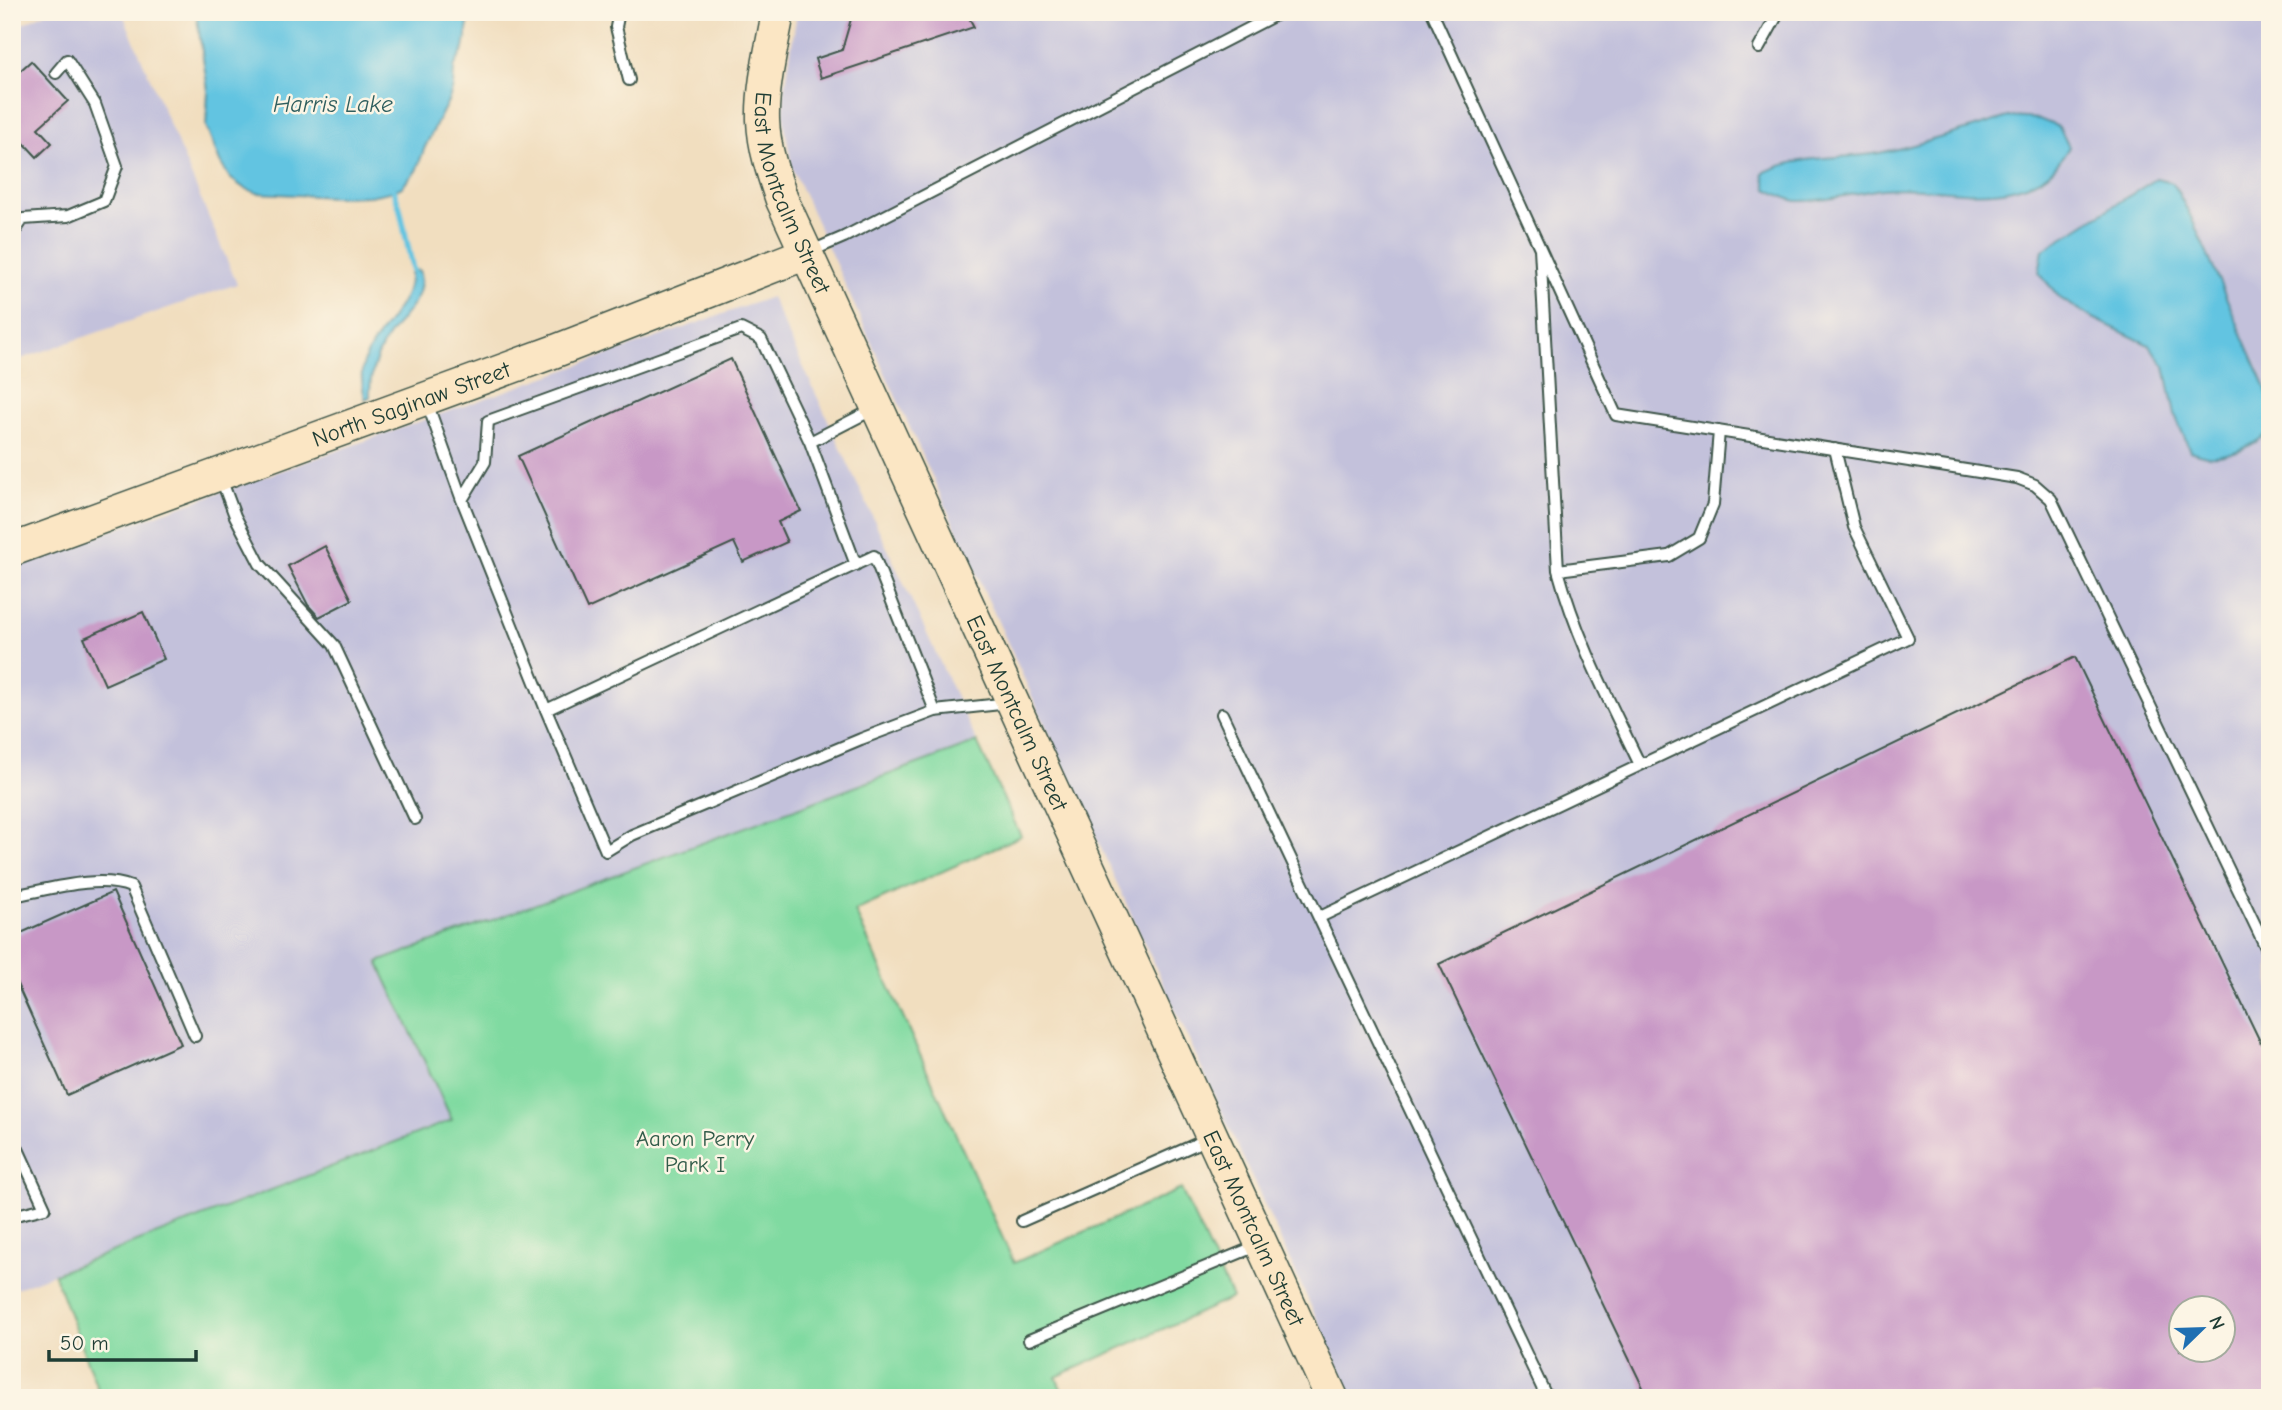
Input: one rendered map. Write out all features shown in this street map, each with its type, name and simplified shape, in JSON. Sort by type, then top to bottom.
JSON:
[{"type":"main road","name":"East Montcalm Street","points":[[778,12],[765,89],[764,133],[776,183],[1332,1398]]},
{"type":"main road","name":"North Saginaw Street","points":[[12,550],[565,347],[807,253]]},
{"type":"lane","points":[[620,12],[616,27],[629,80]]},
{"type":"lane","points":[[807,253],[844,237],[1281,12]]},
{"type":"lane","points":[[1432,12],[1616,415],[2017,478],[2035,485],[2051,499],[2270,956]]},
{"type":"lane","points":[[1759,48],[1779,12]]},
{"type":"lane","points":[[12,236],[23,219],[68,216],[104,201],[117,166],[96,104],[67,60],[56,73]]},
{"type":"lane","points":[[1540,248],[1558,570],[1581,642],[1640,765]]},
{"type":"lane","points":[[462,500],[485,462],[488,421],[741,329],[761,339],[810,442],[856,565]]},
{"type":"lane","points":[[425,398],[462,500],[606,851],[632,835],[861,739],[935,711],[1013,703]]},
{"type":"lane","points":[[810,442],[878,407]]},
{"type":"lane","points":[[1558,570],[1669,556],[1699,538],[1713,504],[1719,431]]},
{"type":"lane","points":[[1320,917],[1908,638],[1854,527],[1835,449]]},
{"type":"lane","points":[[219,473],[235,516],[260,564],[334,645],[415,819]]},
{"type":"lane","points":[[547,710],[874,556],[935,711]]},
{"type":"lane","points":[[1222,714],[1547,1398]]},
{"type":"lane","points":[[12,896],[83,884],[117,882],[131,887],[195,1036]]},
{"type":"lane","points":[[12,1136],[45,1208],[12,1216]]},
{"type":"lane","points":[[1022,1221],[1212,1137]]},
{"type":"lane","points":[[1029,1340],[1262,1244]]},
{"type":"shaded area","points":[[47,12],[122,12],[237,284],[12,362],[12,29]]},
{"type":"shaded area","points":[[797,12],[2270,12],[2270,1398],[1353,1398],[792,168],[784,122],[784,96]]},
{"type":"shaded area","points":[[771,297],[977,742],[379,962],[452,1120],[12,1290],[12,566]]},
{"type":"green space","name":"Aaron Perry Park I","points":[[977,742],[1021,836],[855,911],[1014,1263],[1181,1189],[1232,1298],[1056,1377],[1065,1398],[101,1398],[54,1274],[452,1120],[378,962]]},
{"type":"water","name":"Harris Lake","points":[[196,12],[470,12],[464,49],[454,67],[449,99],[416,171],[402,187],[394,191],[370,196],[334,197],[257,193],[230,178],[220,162],[206,126],[208,91]]},
{"type":"water","points":[[2009,117],[2039,119],[2059,127],[2069,147],[2059,163],[2047,174],[2016,188],[1983,193],[1916,188],[1882,189],[1808,201],[1789,199],[1767,189],[1763,173],[1778,167],[1806,160],[1895,150]]},
{"type":"water","points":[[2156,179],[2173,183],[2191,217],[2270,403],[2270,431],[2249,446],[2232,453],[2207,456],[2190,451],[2175,415],[2165,366],[2149,345],[2089,316],[2060,298],[2039,273],[2043,250]]},
{"type":"water","points":[[419,270],[421,281],[415,301],[383,345],[373,370],[370,397],[365,399],[362,374],[367,354],[405,296],[410,273]]},
{"type":"building","points":[[870,12],[966,12],[974,27],[821,78],[815,59],[842,50],[851,19]]},
{"type":"building","points":[[31,61],[68,101],[38,128],[52,143],[37,157],[23,142],[12,152],[12,78]]},
{"type":"building","points":[[731,359],[801,511],[778,522],[787,542],[743,562],[734,542],[587,609],[518,456]]},
{"type":"building","points":[[325,546],[352,600],[319,617],[308,605],[288,566]]},
{"type":"building","points":[[143,612],[164,659],[105,685],[84,638]]},
{"type":"building","points":[[2075,657],[2270,1062],[2270,1398],[1648,1398],[1439,964]]},
{"type":"building","points":[[113,892],[181,1044],[67,1095],[12,973],[12,937]]},
{"type":"waterway","points":[[394,191],[413,271]]}]
